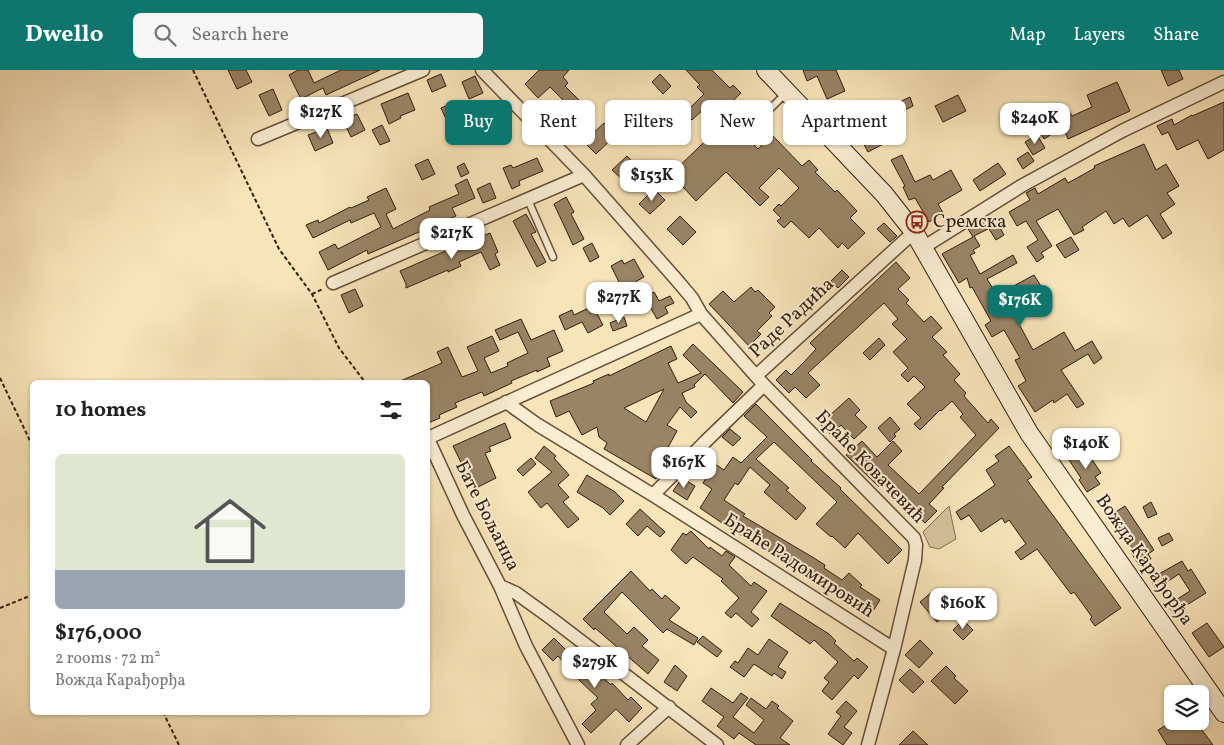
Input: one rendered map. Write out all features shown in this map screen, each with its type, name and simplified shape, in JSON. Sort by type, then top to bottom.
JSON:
[{"type":"main road","name":"Вожда Карађорђа","points":[[766,70],[884,194],[924,246],[1029,433],[1224,713]]},
{"type":"street","points":[[258,139],[423,70]]},
{"type":"street","name":"Раде Радића","points":[[482,70],[584,176],[692,298],[701,314],[761,380],[914,232]]},
{"type":"street","points":[[924,246],[1023,185],[1122,131],[1224,82]]},
{"type":"street","points":[[334,283],[584,176]]},
{"type":"street","points":[[430,437],[701,314]]},
{"type":"street","points":[[653,494],[706,441],[761,380]]},
{"type":"street","name":"Браће Ковачевић","points":[[761,380],[914,538],[916,545],[915,560],[894,650],[868,745]]},
{"type":"street","name":"Браће Радомировић","points":[[506,402],[538,425],[653,494],[894,650]]},
{"type":"street","name":"Бате Бољанца","points":[[430,443],[462,515],[500,586],[516,593],[545,614],[717,745]]},
{"type":"street","points":[[500,586],[526,646],[578,745]]},
{"type":"street","points":[[627,745],[669,707]]},
{"type":"lane","points":[[773,107],[788,92]]},
{"type":"lane","points":[[528,200],[553,257]]},
{"type":"path","points":[[194,70],[279,249],[312,294],[339,348],[363,380]]},
{"type":"path","points":[[0,378],[30,441]]},
{"type":"path","points":[[0,608],[30,596]]},
{"type":"path","points":[[164,715],[179,745]]},
{"type":"shaded area","points":[[949,506],[956,539],[939,549],[930,547],[923,532]]},
{"type":"building","points":[[228,70],[246,70],[252,82],[237,89]]},
{"type":"building","points":[[298,70],[308,70],[314,83],[341,70],[380,70],[326,95],[323,88],[301,99],[289,75]]},
{"type":"building","points":[[539,70],[569,70],[563,77],[568,83],[565,86],[579,100],[563,100],[550,87],[538,98],[525,84]]},
{"type":"building","points":[[686,70],[712,70],[730,88],[733,85],[741,93],[734,100],[701,100],[701,112],[692,120],[691,107],[704,94],[697,87],[700,85]]},
{"type":"building","points":[[803,70],[836,70],[845,91],[827,99],[817,76],[807,81]]},
{"type":"building","points":[[1161,70],[1179,70],[1183,79],[1168,86]]},
{"type":"building","points":[[441,74],[446,86],[432,92],[427,80]]},
{"type":"building","points":[[660,74],[671,86],[663,94],[652,82]]},
{"type":"building","points":[[475,76],[483,93],[469,99],[462,82]]},
{"type":"building","points":[[1117,82],[1130,111],[1068,139],[1063,127],[1044,139],[1037,127],[1067,108],[1072,116],[1092,107],[1087,95]]},
{"type":"building","points":[[273,89],[282,110],[269,116],[259,95]]},
{"type":"building","points":[[408,93],[415,110],[400,116],[401,118],[389,124],[381,104]]},
{"type":"building","points":[[958,95],[966,111],[943,122],[935,106]]},
{"type":"building","points":[[910,97],[913,106],[906,110],[906,100],[904,100]]},
{"type":"building","points":[[1224,102],[1224,150],[1208,159],[1198,140],[1177,150],[1168,132],[1162,135],[1157,126],[1172,119],[1174,125],[1192,115]]},
{"type":"building","points":[[445,106],[445,117],[441,108]]},
{"type":"building","points":[[357,114],[365,130],[351,137],[343,120]]},
{"type":"building","points":[[605,124],[605,145],[596,154],[587,145],[595,145],[595,132]]},
{"type":"building","points":[[382,125],[390,141],[380,145],[372,130]]},
{"type":"building","points":[[327,128],[333,143],[315,151],[308,135]]},
{"type":"building","points":[[1037,135],[1045,148],[1033,155],[1025,142]]},
{"type":"building","points":[[773,136],[802,166],[809,160],[818,170],[815,172],[835,192],[837,190],[857,211],[850,218],[865,233],[848,249],[842,243],[838,248],[819,228],[809,238],[791,221],[784,228],[777,221],[781,218],[773,210],[779,204],[781,206],[799,188],[779,168],[759,188],[769,197],[760,206],[726,172],[696,201],[671,174],[701,145],[754,145],[758,149],[762,145],[773,145]]},
{"type":"building","points":[[1144,144],[1156,170],[1166,164],[1179,186],[1167,193],[1175,204],[1160,214],[1172,233],[1163,239],[1147,215],[1129,227],[1123,218],[1114,224],[1106,211],[1082,227],[1084,230],[1074,235],[1058,209],[1036,221],[1052,246],[1041,253],[1044,257],[1037,262],[1027,247],[1038,240],[1026,221],[1017,226],[1009,212],[1030,200],[1026,193],[1035,188],[1038,194],[1065,178],[1068,183],[1095,168],[1094,166]]},
{"type":"building","points":[[864,145],[881,145],[868,152]]},
{"type":"building","points":[[1028,152],[1034,161],[1023,169],[1017,159]]},
{"type":"building","points":[[902,155],[915,182],[930,175],[933,180],[951,170],[962,190],[938,204],[943,213],[929,222],[915,198],[909,200],[903,187],[905,186],[891,160]]},
{"type":"building","points":[[627,156],[638,168],[624,181],[612,170]]},
{"type":"building","points":[[537,158],[543,171],[519,181],[520,185],[512,189],[503,168],[511,165],[513,168]]},
{"type":"building","points":[[428,159],[435,174],[422,180],[415,165]]},
{"type":"building","points":[[464,163],[469,173],[461,177],[457,167]]},
{"type":"building","points":[[998,163],[1006,174],[980,191],[973,180]]},
{"type":"building","points":[[467,179],[475,198],[452,208],[456,216],[368,254],[367,250],[328,270],[319,252],[335,244],[338,249],[381,227],[374,213],[351,223],[350,220],[313,238],[306,225],[318,220],[319,223],[350,207],[369,200],[367,197],[386,188],[396,209],[386,214],[393,229],[430,210],[429,207],[459,194],[455,185]]},
{"type":"building","points":[[490,183],[496,198],[483,203],[477,189]]},
{"type":"building","points":[[654,189],[665,200],[650,214],[639,204]]},
{"type":"building","points":[[566,197],[574,212],[571,214],[584,239],[573,245],[554,204]]},
{"type":"building","points":[[526,214],[536,232],[531,234],[546,262],[537,267],[513,221]]},
{"type":"building","points":[[680,216],[696,232],[683,245],[667,229]]},
{"type":"building","points":[[982,220],[988,229],[974,236],[980,246],[973,250],[975,253],[970,255],[980,274],[1013,255],[1017,263],[987,279],[997,295],[1034,275],[1044,291],[1026,301],[1031,311],[1021,317],[1022,320],[1018,322],[1033,350],[1064,332],[1075,351],[1092,341],[1102,358],[1094,364],[1088,354],[1061,370],[1084,404],[1077,408],[1067,394],[1054,403],[1053,400],[1035,412],[1018,386],[1026,381],[1015,360],[1020,358],[1004,330],[992,337],[985,325],[991,321],[972,287],[970,288],[967,278],[959,283],[942,254],[973,237],[968,229]]},
{"type":"building","points":[[884,223],[897,236],[890,242],[877,229]]},
{"type":"building","points":[[998,224],[1004,235],[996,240],[989,229]]},
{"type":"building","points":[[490,233],[498,252],[495,254],[500,265],[490,270],[481,252],[459,262],[461,266],[406,288],[400,271]]},
{"type":"building","points":[[1071,237],[1079,250],[1065,258],[1056,245]]},
{"type":"building","points":[[592,243],[599,257],[590,262],[583,248]]},
{"type":"building","points":[[634,259],[644,277],[635,282],[642,299],[654,292],[659,301],[670,296],[674,303],[665,307],[668,313],[657,319],[649,305],[634,312],[611,266],[622,260],[624,264]]},
{"type":"building","points":[[896,262],[910,278],[898,289],[909,300],[906,303],[924,322],[931,316],[942,328],[932,337],[947,352],[943,355],[960,374],[954,380],[966,393],[964,396],[988,423],[991,419],[999,428],[942,487],[944,488],[929,504],[937,511],[925,523],[882,483],[879,487],[846,455],[862,441],[877,457],[893,441],[902,451],[888,465],[919,494],[976,435],[960,417],[963,414],[952,401],[920,430],[914,424],[921,418],[907,404],[925,387],[914,376],[908,382],[901,375],[908,368],[893,352],[907,339],[892,324],[898,319],[884,303],[808,373],[820,385],[806,398],[795,387],[789,393],[776,380],[786,370],[791,375],[816,349],[810,343]]},
{"type":"building","points":[[842,270],[849,277],[838,288],[831,281]]},
{"type":"building","points":[[751,287],[755,292],[758,290],[775,307],[769,313],[772,316],[757,331],[761,334],[749,346],[709,304],[723,291],[734,302]]},
{"type":"building","points":[[355,289],[363,306],[349,313],[341,295]]},
{"type":"building","points":[[593,306],[603,325],[588,333],[582,322],[565,330],[559,316],[572,310],[574,315]]},
{"type":"building","points":[[624,317],[627,326],[613,331],[610,323]]},
{"type":"building","points":[[521,319],[531,340],[554,330],[563,351],[547,358],[550,366],[511,381],[512,383],[484,396],[482,392],[455,403],[457,407],[439,415],[440,418],[430,422],[430,380],[403,380],[442,363],[437,352],[448,347],[462,377],[478,371],[467,347],[492,336],[499,351],[484,358],[491,373],[508,366],[507,363],[528,353],[518,332],[500,340],[495,330]]},
{"type":"building","points":[[879,338],[885,345],[870,360],[863,353]]},
{"type":"building","points":[[693,344],[743,392],[733,403],[705,374],[694,385],[695,387],[682,393],[686,402],[697,412],[691,418],[680,407],[667,425],[677,431],[660,462],[664,464],[656,479],[604,449],[607,443],[599,437],[597,427],[582,435],[569,411],[556,417],[550,401],[594,383],[593,381],[609,374],[609,376],[671,346],[677,359],[668,363],[678,383],[701,373],[683,355]],"holes":[[[664,389],[646,422],[624,408]]]},
{"type":"building","points":[[849,398],[860,410],[855,415],[867,427],[854,439],[841,425],[831,435],[820,424]]},
{"type":"building","points":[[756,404],[902,550],[888,564],[858,533],[845,548],[831,537],[816,524],[837,502],[774,442],[756,459],[789,488],[786,490],[806,508],[796,520],[764,492],[770,485],[750,467],[738,485],[735,483],[724,500],[745,514],[743,516],[825,565],[824,568],[842,580],[849,573],[862,585],[860,587],[880,600],[869,617],[846,603],[832,591],[836,587],[820,576],[818,580],[795,564],[794,566],[734,531],[700,508],[712,489],[703,483],[715,464],[724,470],[733,457],[741,463],[767,437],[744,416]]},
{"type":"building","points":[[890,417],[900,429],[894,434],[896,436],[890,442],[878,428]]},
{"type":"building","points":[[505,423],[511,438],[489,447],[491,451],[485,453],[496,478],[474,489],[453,446]]},
{"type":"building","points":[[730,429],[741,438],[733,446],[722,437]]},
{"type":"building","points":[[544,446],[556,456],[554,458],[569,475],[558,485],[569,497],[563,502],[579,519],[568,528],[547,503],[541,508],[528,492],[552,472],[535,458]]},
{"type":"building","points":[[1009,446],[1032,477],[1027,480],[1121,608],[1095,626],[1090,619],[1092,617],[1074,592],[1071,594],[1037,549],[1021,560],[1015,552],[1026,544],[1009,520],[1005,523],[1002,518],[981,532],[969,515],[961,520],[956,512],[995,485],[986,470],[999,461],[995,456]]},
{"type":"building","points":[[1085,449],[1101,473],[1095,477],[1100,484],[1087,492],[1079,480],[1081,478],[1069,460]]},
{"type":"building","points":[[531,458],[536,464],[523,476],[517,470]]},
{"type":"building","points":[[587,475],[615,492],[624,501],[610,515],[603,508],[577,492]]},
{"type":"building","points":[[682,478],[695,486],[687,500],[673,491]]},
{"type":"building","points":[[1151,502],[1157,514],[1148,518],[1143,507]]},
{"type":"building","points":[[1125,506],[1154,550],[1148,554],[1151,559],[1140,566],[1131,553],[1134,551],[1111,515]]},
{"type":"building","points":[[640,509],[665,532],[660,537],[647,526],[638,536],[626,524]]},
{"type":"building","points":[[691,531],[709,549],[710,547],[722,556],[726,551],[735,557],[729,565],[751,586],[754,582],[767,591],[751,612],[759,619],[752,627],[736,613],[731,618],[725,613],[739,598],[721,581],[723,579],[693,557],[686,564],[671,550],[683,533],[686,535]]},
{"type":"building","points":[[1169,533],[1173,540],[1162,546],[1158,538]]},
{"type":"building","points":[[1182,561],[1188,571],[1191,569],[1206,593],[1182,608],[1186,613],[1177,619],[1168,605],[1190,591],[1179,574],[1156,589],[1150,579]]},
{"type":"building","points":[[631,571],[650,591],[652,589],[662,599],[665,595],[680,608],[669,620],[698,638],[694,645],[667,629],[663,633],[622,592],[604,612],[627,634],[634,627],[648,640],[642,646],[659,660],[648,674],[583,619]]},
{"type":"building","points":[[932,592],[949,612],[937,622],[920,602]]},
{"type":"building","points":[[780,603],[829,634],[836,641],[834,643],[854,661],[857,658],[868,667],[858,679],[854,675],[832,700],[822,691],[829,682],[824,678],[838,662],[814,640],[810,644],[771,616]]},
{"type":"building","points":[[963,620],[973,630],[963,640],[953,630]]},
{"type":"building","points":[[1207,623],[1224,647],[1209,657],[1192,633]]},
{"type":"building","points":[[703,636],[722,651],[717,657],[697,642]]},
{"type":"building","points":[[554,638],[589,672],[593,668],[611,685],[612,683],[628,700],[631,697],[642,708],[629,722],[616,709],[591,733],[582,724],[596,710],[591,704],[598,698],[558,656],[553,661],[542,650]]},
{"type":"building","points":[[769,639],[788,652],[778,667],[786,672],[782,679],[774,673],[772,676],[754,664],[744,677],[730,667],[735,661],[738,663],[748,648],[758,655]]},
{"type":"building","points":[[920,640],[933,653],[919,668],[905,655]]},
{"type":"building","points":[[675,665],[687,676],[677,691],[664,682]]},
{"type":"building","points":[[946,666],[956,676],[954,678],[968,691],[955,704],[931,681]]},
{"type":"building","points":[[910,669],[924,682],[913,693],[899,680]]},
{"type":"building","points":[[711,688],[733,703],[741,693],[748,698],[733,717],[754,733],[764,720],[746,705],[751,698],[766,709],[772,701],[779,706],[777,708],[793,721],[780,738],[790,745],[756,745],[739,733],[734,739],[717,726],[724,717],[702,701]]},
{"type":"building","points":[[846,701],[857,711],[844,727],[852,733],[843,745],[828,734],[841,716],[836,712]]},
{"type":"building","points":[[1164,726],[1164,730],[1202,730],[1213,745],[1167,745],[1158,730]]},
{"type":"building","points":[[913,731],[928,745],[899,745]]},
{"type":"place","name":"Сремска","points":[[917,222]]}]
